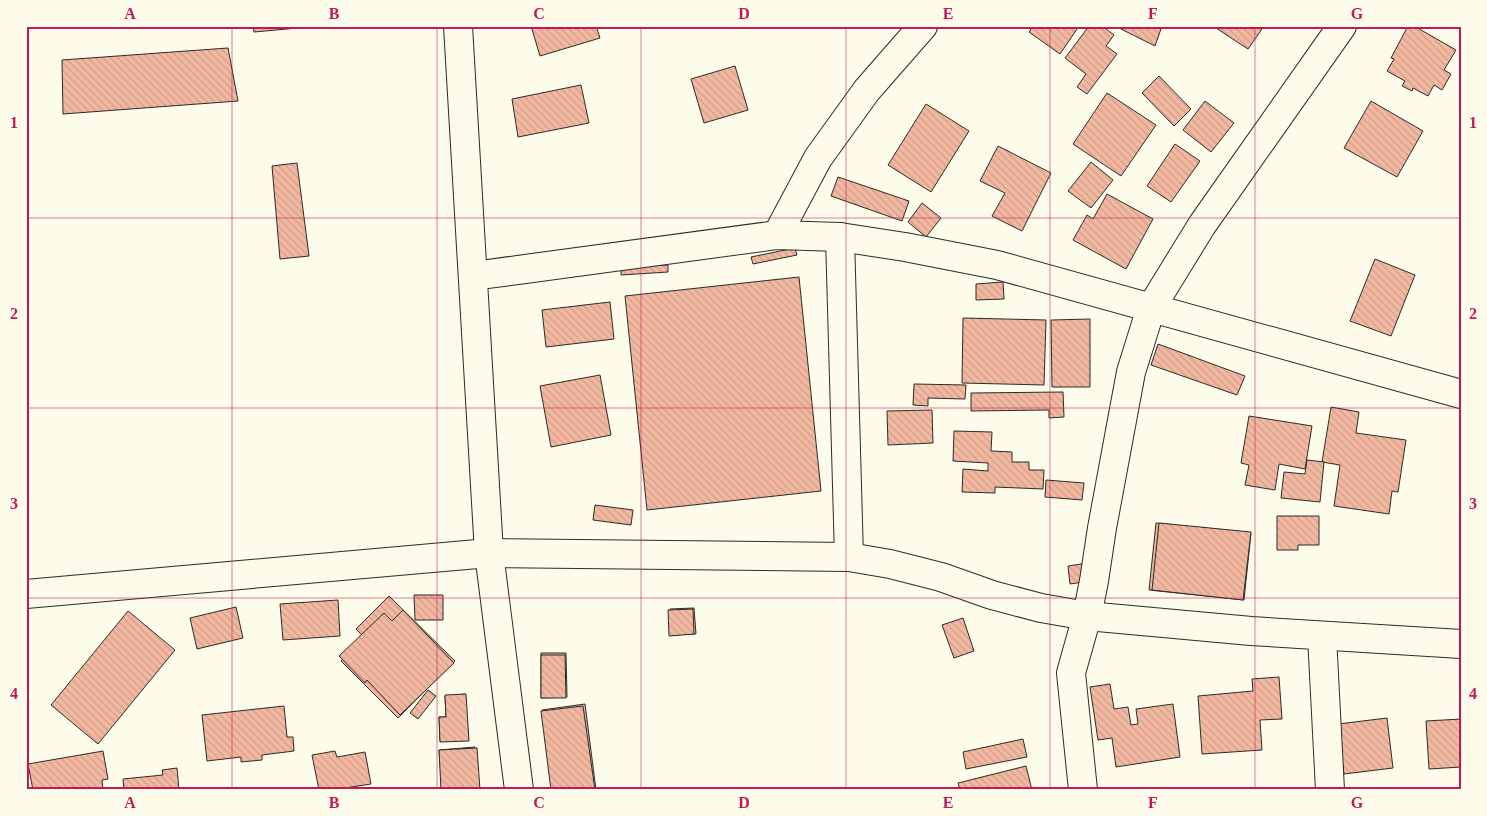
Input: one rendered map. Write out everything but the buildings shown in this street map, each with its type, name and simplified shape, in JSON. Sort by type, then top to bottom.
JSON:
[{"type":"street","points":[[458,26],[489,553],[519,790]]},
{"type":"street","points":[[777,235],[818,158],[867,90],[923,26]]},
{"type":"street","points":[[1083,790],[1071,673],[1087,616],[1131,372],[1151,308],[1202,225],[1342,26]]},
{"type":"street","points":[[473,276],[777,235],[840,237],[905,247],[996,265],[1461,394]]},
{"type":"street","points":[[840,237],[849,558]]},
{"type":"street","points":[[26,594],[489,553],[849,558],[890,564],[941,577],[992,595],[1040,608],[1087,616],[1251,631],[1461,644]]},
{"type":"street","points":[[1322,636],[1330,790]]}]
